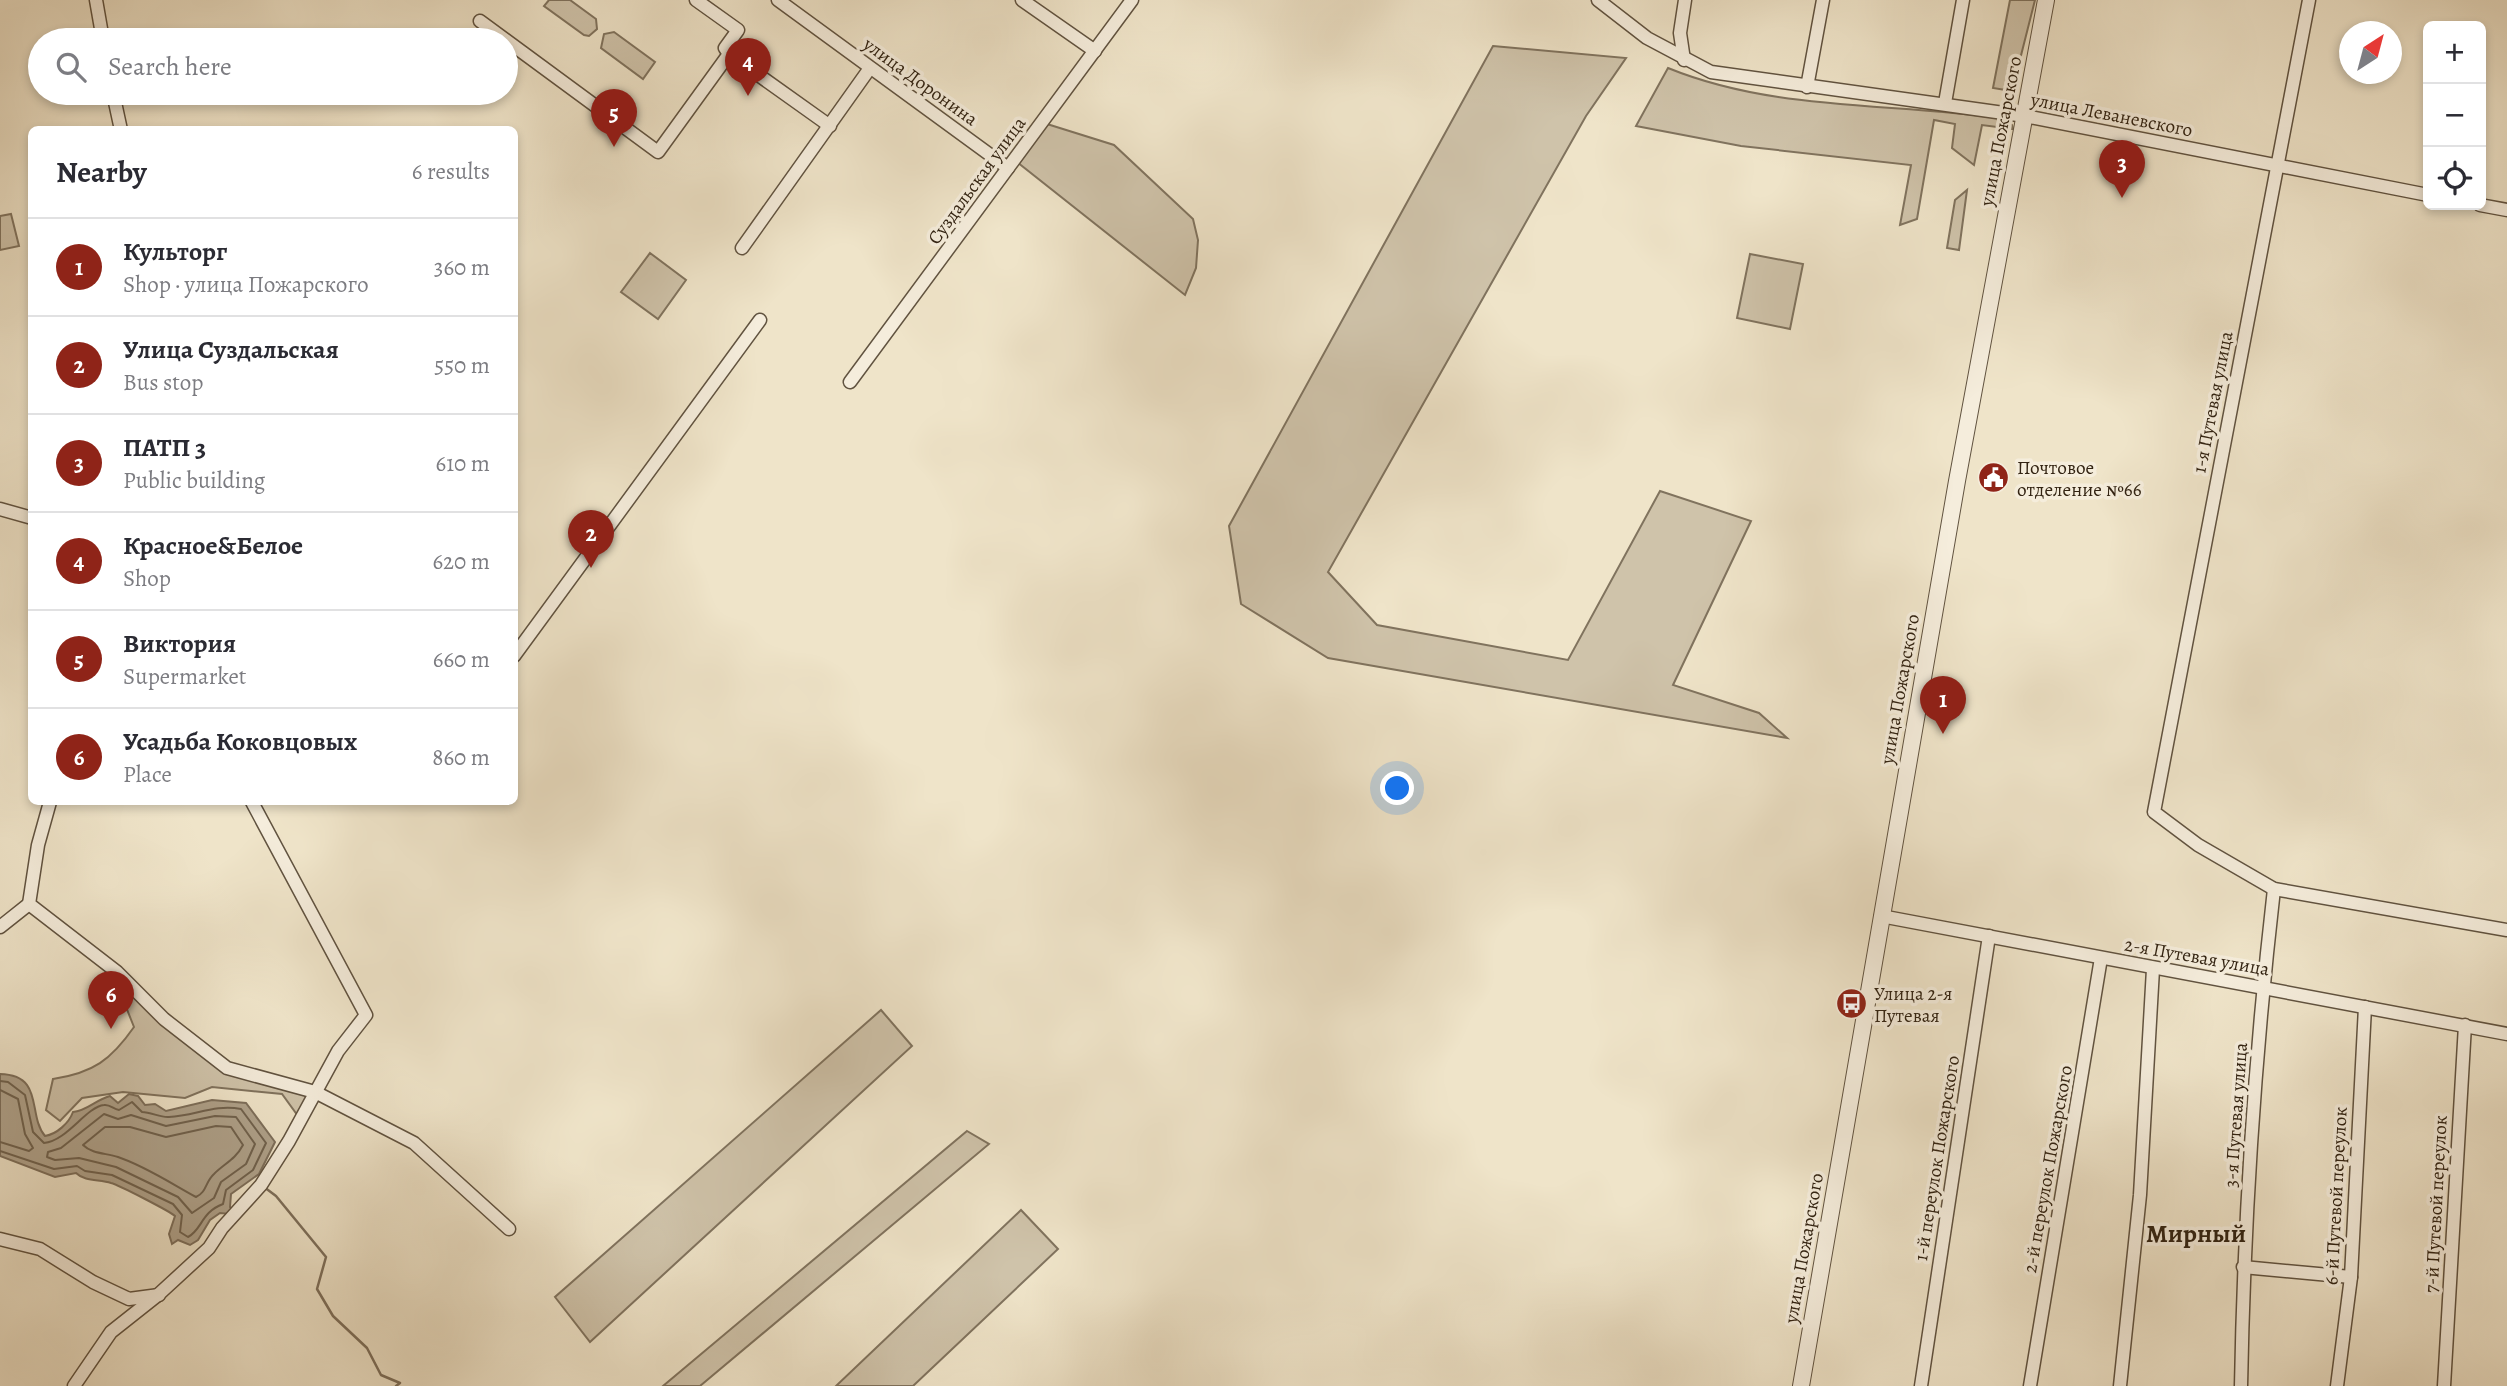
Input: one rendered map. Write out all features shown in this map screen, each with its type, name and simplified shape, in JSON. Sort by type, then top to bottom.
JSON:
[{"type":"street","points":[[96,0],[101,28]]},
{"type":"street","points":[[696,0],[738,30],[725,48],[729,54],[830,127]]},
{"type":"street","name":"улица Доронина","points":[[778,0],[1008,168]]},
{"type":"street","points":[[1021,0],[1095,51]]},
{"type":"street","name":"Суздальская улица","points":[[850,382],[1132,0]]},
{"type":"street","name":"улица Леваневского","points":[[1598,0],[1647,38],[1711,72],[2025,116],[2423,194]]},
{"type":"street","points":[[1684,60],[1680,33],[1685,0]]},
{"type":"street","points":[[1807,87],[1823,0]]},
{"type":"street","points":[[1945,103],[1963,0]]},
{"type":"street","name":"улица Пожарского","points":[[1801,1386],[1996,262],[2046,0]]},
{"type":"street","name":"1-я Путевая улица","points":[[2274,889],[2198,845],[2154,812],[2309,0]]},
{"type":"street","points":[[480,21],[490,28]]},
{"type":"street","points":[[518,49],[658,152],[729,54]]},
{"type":"street","points":[[742,248],[870,68]]},
{"type":"street","points":[[116,105],[120,126]]},
{"type":"street","points":[[2486,206],[2507,210]]},
{"type":"street","points":[[518,651],[760,320]]},
{"type":"street","points":[[0,509],[28,517]]},
{"type":"street","points":[[0,927],[29,904],[38,845],[49,805]]},
{"type":"street","points":[[74,1386],[111,1332],[159,1294],[209,1248],[222,1228],[261,1185],[338,1051],[366,1015],[254,805]]},
{"type":"street","points":[[2274,889],[2507,930]]},
{"type":"street","name":"3-я Путевая улица","points":[[2241,1386],[2244,1267],[2263,987],[2274,889]]},
{"type":"street","points":[[29,904],[117,972],[164,1019],[227,1068],[315,1092],[414,1143],[509,1229]]},
{"type":"street","name":"2-я Путевая улица","points":[[1881,916],[2507,1034]]},
{"type":"street","name":"1-й переулок Пожарского","points":[[1921,1386],[1989,936]]},
{"type":"street","name":"2-й переулок Пожарского","points":[[2030,1386],[2101,958]]},
{"type":"street","points":[[2120,1386],[2140,1195],[2153,969]]},
{"type":"street","name":"6-й Путевой переулок","points":[[2337,1386],[2351,1277],[2365,1007]]},
{"type":"street","name":"7-й Путевой переулок","points":[[2444,1386],[2465,1025]]},
{"type":"street","points":[[0,1239],[40,1249],[93,1282],[130,1299],[159,1294]]},
{"type":"street","points":[[2244,1267],[2351,1277]]},
{"type":"shaded area","points":[[549,0],[570,0],[596,19],[597,29],[589,36],[584,35],[544,6]]},
{"type":"shaded area","points":[[2010,0],[2035,0],[2012,91],[1993,88]]},
{"type":"shaded area","points":[[614,32],[655,62],[643,79],[601,48],[604,34]]},
{"type":"shaded area","points":[[1493,46],[1626,58],[1586,116],[1328,572],[1377,625],[1568,660],[1660,491],[1751,521],[1673,685],[1759,713],[1787,738],[1328,658],[1241,604],[1229,526]]},
{"type":"shaded area","points":[[1668,68],[1750,92],[1835,104],[2005,119],[2013,129],[1982,125],[1974,165],[1952,148],[1955,124],[1934,120],[1917,219],[1900,225],[1911,165],[1741,146],[1636,126]]},
{"type":"shaded area","points":[[1047,124],[1114,145],[1193,219],[1198,240],[1196,268],[1185,295],[1017,162]]},
{"type":"shaded area","points":[[1967,190],[1959,250],[1947,248],[1955,200]]},
{"type":"shaded area","points":[[11,214],[19,246],[0,250],[0,216]]},
{"type":"shaded area","points":[[650,253],[686,280],[658,319],[621,292]]},
{"type":"shaded area","points":[[1750,254],[1803,264],[1790,329],[1737,318]]},
{"type":"shaded area","points":[[118,981],[160,1023],[219,1068],[295,1089],[307,1096],[298,1116],[282,1094],[212,1087],[185,1098],[123,1092],[82,1098],[60,1121],[46,1110],[53,1079],[79,1073],[100,1063],[134,1027],[126,1007],[112,998]]},
{"type":"shaded area","points":[[881,1010],[912,1046],[590,1342],[555,1297]]},
{"type":"shaded area","points":[[967,1131],[989,1144],[700,1386],[663,1386]]},
{"type":"shaded area","points":[[1021,1210],[1058,1249],[913,1386],[836,1386]]},
{"type":"water","points":[[0,1074],[14,1076],[23,1081],[29,1089],[45,1136],[62,1127],[73,1112],[83,1110],[110,1096],[118,1103],[129,1094],[138,1096],[145,1105],[155,1104],[166,1111],[212,1100],[246,1103],[275,1142],[259,1174],[231,1194],[230,1207],[233,1210],[230,1214],[220,1213],[210,1220],[198,1240],[190,1245],[178,1240],[172,1244],[169,1234],[175,1216],[124,1188],[88,1179],[76,1173],[55,1177],[0,1156]]},
{"type":"waterway","points":[[264,1187],[276,1196],[326,1257],[317,1289],[333,1316],[367,1348],[381,1375],[400,1383],[396,1386]]},
{"type":"place","name":"Красное&Белое","points":[[748,96]]},
{"type":"place","name":"Виктория","points":[[614,147]]},
{"type":"place","name":"ПАТП 3","points":[[2122,198]]},
{"type":"place","name":"Почтовое отделение №66","points":[[1994,478]]},
{"type":"place","name":"Улица Суздальская","points":[[591,568]]},
{"type":"place","name":"Культорг","points":[[1943,734]]},
{"type":"place","name":"Улица 2-я Путевая","points":[[1851,1004]]},
{"type":"place","name":"Усадьба Коковцовых","points":[[111,1029]]},
{"type":"district","name":"Мирный","points":[[2196,1233]]}]
